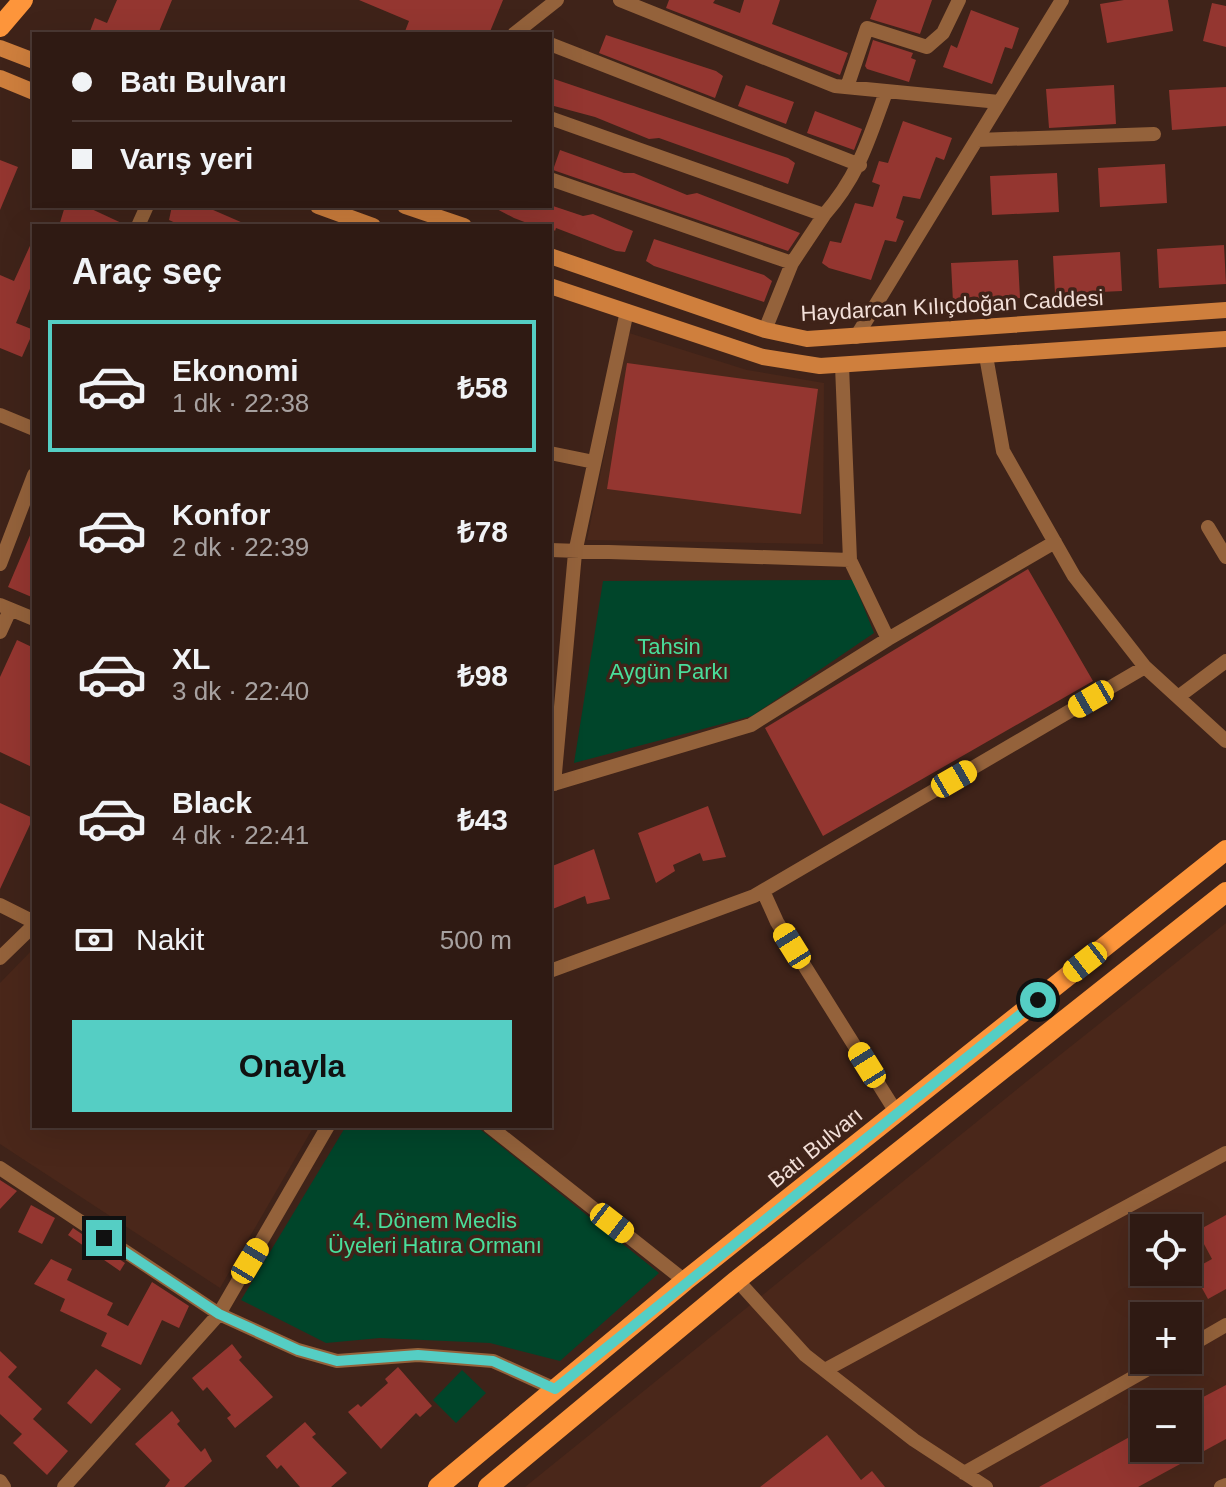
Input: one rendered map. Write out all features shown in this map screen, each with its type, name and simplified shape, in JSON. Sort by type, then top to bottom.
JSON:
[{"type":"main road","points":[[0,27],[23,0]]},
{"type":"main road","points":[[0,48],[32,60]]},
{"type":"main road","points":[[0,78],[32,91]]},
{"type":"main road","points":[[323,208],[367,224]]},
{"type":"main road","points":[[411,208],[458,224]]},
{"type":"main road","name":"Haydarcan Kılıçdoğan Caddesi","points":[[552,257],[765,330],[807,339],[1226,310]]},
{"type":"main road","points":[[552,287],[763,357],[791,363],[842,366],[1226,339]]},
{"type":"main road","name":"Batı Bulvarı","points":[[438,1487],[685,1281],[1226,850]]},
{"type":"main road","points":[[488,1487],[737,1280],[1226,892]]},
{"type":"street","points":[[520,32],[557,0]]},
{"type":"street","points":[[620,0],[835,86],[999,102]]},
{"type":"street","points":[[847,87],[867,28],[927,47],[943,33],[959,0]]},
{"type":"street","points":[[856,337],[1062,0]]},
{"type":"street","points":[[552,45],[860,165]]},
{"type":"street","points":[[765,330],[792,263],[824,215],[849,187],[886,92]]},
{"type":"street","points":[[552,119],[824,215]]},
{"type":"street","points":[[977,140],[1154,134]]},
{"type":"street","points":[[552,180],[792,263]]},
{"type":"street","points":[[627,311],[575,553],[552,785],[751,725],[888,639],[1055,542]]},
{"type":"street","points":[[986,356],[1003,451],[1074,576],[1145,667],[1226,741]]},
{"type":"street","points":[[842,366],[850,560],[888,639]]},
{"type":"street","points":[[0,415],[32,424]]},
{"type":"street","points":[[552,453],[594,462]]},
{"type":"street","points":[[0,564],[32,480]]},
{"type":"street","points":[[1208,527],[1226,557]]},
{"type":"street","points":[[552,550],[850,560]]},
{"type":"street","points":[[0,632],[5,607],[32,618]]},
{"type":"street","points":[[1178,697],[1226,661]]},
{"type":"street","points":[[552,970],[763,891],[1145,667]]},
{"type":"street","points":[[763,891],[777,922],[896,1112]]},
{"type":"street","points":[[0,905],[32,923]]},
{"type":"street","points":[[0,958],[32,926]]},
{"type":"street","points":[[64,1487],[219,1314],[327,1128]]},
{"type":"street","points":[[492,1128],[685,1281]]},
{"type":"street","points":[[825,1370],[1226,1153]]},
{"type":"street","points":[[0,1168],[219,1314],[298,1350],[337,1361],[418,1355],[493,1361],[555,1389]]},
{"type":"street","points":[[737,1280],[805,1355],[914,1440],[986,1487]]},
{"type":"street","points":[[1202,1339],[1226,1325]]},
{"type":"street","points":[[964,1473],[1139,1374]]},
{"type":"street","points":[[0,1481],[4,1487]]},
{"type":"shaded area","points":[[629,333],[747,370],[824,383],[823,544],[587,540]]},
{"type":"shaded area","points":[[1226,923],[1226,1487],[525,1487],[1021,1086]]},
{"type":"shaded area","points":[[32,950],[32,1128],[313,1128],[220,1288],[0,1144],[0,983]]},
{"type":"green space","name":"Tahsin Aygün Parkı","points":[[853,580],[874,633],[752,716],[574,763],[603,581]]},
{"type":"green space","name":"4. Dönem Meclis Üyeleri Hatıra Ormanı","points":[[345,1128],[478,1128],[659,1273],[560,1361],[490,1343],[380,1338],[326,1343],[241,1300]]},
{"type":"green space","points":[[462,1370],[486,1393],[456,1423],[433,1400]]},
{"type":"building","points":[[117,0],[172,0],[159,32],[90,32],[95,18],[107,23]]},
{"type":"building","points":[[359,0],[503,0],[490,32],[405,32],[409,21]]},
{"type":"building","points":[[669,0],[715,0],[713,3],[740,13],[744,0],[780,0],[772,24],[848,53],[840,75],[666,8]]},
{"type":"building","points":[[877,0],[932,0],[920,34],[870,19]]},
{"type":"building","points":[[1124,0],[1168,0],[1173,31],[1107,43],[1100,4]]},
{"type":"building","points":[[1212,3],[1226,6],[1226,47],[1203,41]]},
{"type":"building","points":[[971,10],[1019,28],[1012,49],[1005,47],[992,84],[943,67],[951,45],[957,48]]},
{"type":"building","points":[[606,35],[716,71],[723,76],[715,98],[599,53]]},
{"type":"building","points":[[873,40],[913,53],[911,58],[916,60],[909,82],[867,69],[865,66]]},
{"type":"building","points":[[554,79],[788,158],[795,163],[788,184],[659,138],[649,139],[595,117],[554,106]]},
{"type":"building","points":[[746,85],[794,102],[786,124],[738,106]]},
{"type":"building","points":[[1114,85],[1116,124],[1049,128],[1046,89]]},
{"type":"building","points":[[1226,87],[1226,126],[1172,130],[1169,90]]},
{"type":"building","points":[[815,111],[862,129],[854,150],[807,133]]},
{"type":"building","points":[[903,121],[952,138],[944,160],[936,157],[920,199],[903,196],[896,218],[904,221],[896,242],[885,240],[871,280],[829,268],[822,263],[830,241],[841,243],[855,203],[873,207],[880,185],[872,182],[879,161],[888,163]]},
{"type":"building","points":[[560,150],[624,173],[634,173],[687,195],[697,193],[800,233],[788,251],[553,170]]},
{"type":"building","points":[[0,160],[18,167],[0,210]]},
{"type":"building","points":[[1165,164],[1167,203],[1100,207],[1098,168]]},
{"type":"building","points":[[1057,173],[1059,212],[992,215],[990,176]]},
{"type":"building","points":[[553,206],[583,216],[593,214],[633,231],[625,252],[556,228],[555,231],[552,224],[530,224],[495,208]]},
{"type":"building","points":[[64,208],[89,208],[124,224],[60,224]]},
{"type":"building","points":[[172,208],[209,208],[245,224],[178,224],[169,220]]},
{"type":"building","points":[[654,239],[764,275],[772,281],[764,302],[654,266],[646,261]]},
{"type":"building","points":[[32,241],[32,284],[16,323],[32,329],[22,357],[0,348],[0,275],[14,281]]},
{"type":"building","points":[[1224,245],[1226,284],[1159,288],[1157,249]]},
{"type":"building","points":[[1120,252],[1122,291],[1055,294],[1053,256]]},
{"type":"building","points":[[1018,260],[1020,298],[953,302],[951,263]]},
{"type":"building","points":[[627,363],[818,389],[801,514],[607,489]]},
{"type":"building","points":[[32,531],[32,597],[8,587]]},
{"type":"building","points":[[1028,569],[1093,681],[823,836],[765,728]]},
{"type":"building","points":[[17,640],[32,647],[32,767],[0,752],[0,677]]},
{"type":"building","points":[[0,803],[32,820],[0,889]]},
{"type":"building","points":[[708,806],[726,857],[703,861],[700,853],[673,865],[675,871],[656,883],[638,833]]},
{"type":"building","points":[[594,849],[610,899],[587,904],[585,896],[552,909],[552,866]]},
{"type":"building","points":[[0,1180],[17,1191],[0,1209]]},
{"type":"building","points":[[31,1205],[55,1218],[42,1244],[18,1232]]},
{"type":"building","points":[[1226,1215],[1226,1289],[1208,1299],[1201,1286],[1202,1264],[1212,1259],[1202,1240],[1202,1228]]},
{"type":"building","points":[[73,1228],[125,1263],[120,1271],[68,1235]]},
{"type":"building","points":[[51,1259],[72,1269],[67,1280],[113,1303],[107,1315],[128,1326],[152,1282],[189,1306],[179,1328],[162,1320],[141,1365],[101,1346],[107,1333],[60,1311],[65,1299],[34,1284]]},
{"type":"building","points":[[232,1344],[242,1357],[239,1360],[273,1397],[235,1428],[227,1418],[231,1415],[207,1387],[203,1391],[192,1378]]},
{"type":"building","points":[[0,1351],[17,1367],[8,1377],[42,1409],[33,1419],[68,1451],[47,1475],[13,1443],[22,1434],[0,1414]]},
{"type":"building","points":[[398,1367],[432,1406],[420,1417],[416,1413],[381,1449],[348,1412],[358,1404],[361,1407],[388,1383],[385,1379]]},
{"type":"building","points":[[96,1369],[121,1389],[91,1424],[67,1403]]},
{"type":"building","points":[[1226,1385],[1226,1439],[1202,1452],[1202,1398]]},
{"type":"building","points":[[172,1411],[180,1421],[177,1424],[201,1452],[205,1448],[212,1461],[184,1487],[165,1487],[170,1480],[135,1444]]},
{"type":"building","points":[[305,1422],[316,1434],[312,1437],[347,1473],[331,1487],[300,1487],[281,1465],[277,1469],[266,1456]]},
{"type":"building","points":[[827,1435],[861,1480],[872,1471],[885,1487],[760,1487]]},
{"type":"building","points":[[1130,1437],[1130,1462],[1184,1462],[1138,1487],[1039,1487]]},
{"type":"route","points":[[104,1238],[219,1314],[298,1350],[337,1361],[418,1355],[493,1361],[555,1389],[685,1281],[1038,1000]]}]
